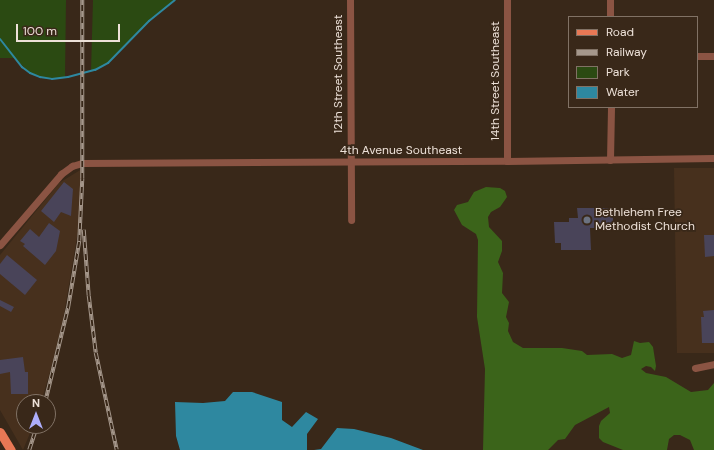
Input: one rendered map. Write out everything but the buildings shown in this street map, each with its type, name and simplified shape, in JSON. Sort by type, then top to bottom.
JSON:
[{"type":"main road","points":[[0,432],[11,450]]},
{"type":"street","name":"12th Street Southeast","points":[[350,0],[351,220]]},
{"type":"street","name":"14th Street Southeast","points":[[507,0],[507,162]]},
{"type":"street","points":[[610,0],[610,16]]},
{"type":"street","points":[[698,56],[714,56]]},
{"type":"street","points":[[610,108],[610,160]]},
{"type":"street","name":"4th Avenue Southeast","points":[[0,245],[61,174],[72,166],[89,162],[507,162],[714,158]]},
{"type":"street","points":[[695,368],[714,364]]},
{"type":"shaded area","points":[[674,168],[714,168],[714,353],[677,353]]},
{"type":"shaded area","points":[[82,169],[81,213],[63,320],[50,372],[43,394],[16,394],[16,434],[30,434],[23,450],[0,410],[0,255],[59,183]]},
{"type":"green space","points":[[0,0],[66,0],[65,77],[52,79],[40,77],[30,73],[15,58],[0,58]]},
{"type":"green space","points":[[93,0],[175,0],[149,21],[109,62],[91,71]]},
{"type":"green space","points":[[486,187],[500,188],[505,191],[507,197],[500,207],[491,212],[488,217],[489,227],[502,241],[502,251],[498,262],[503,273],[502,293],[509,302],[506,317],[509,323],[508,331],[513,342],[523,348],[562,348],[582,351],[587,355],[612,354],[622,358],[631,355],[634,341],[640,343],[649,342],[653,347],[656,366],[655,371],[651,367],[646,366],[641,369],[646,373],[666,377],[691,392],[708,390],[714,383],[714,450],[694,450],[690,440],[680,435],[674,435],[669,439],[667,450],[623,450],[603,442],[599,438],[599,426],[601,421],[610,413],[609,407],[575,425],[565,439],[558,440],[548,450],[483,450],[485,369],[477,317],[478,240],[476,234],[462,225],[454,210],[457,205],[468,202],[474,192]]},
{"type":"water","points":[[233,392],[252,392],[282,402],[282,420],[292,427],[306,412],[318,419],[307,434],[307,450],[180,450],[176,436],[175,402],[203,403],[225,401]]},
{"type":"water","points":[[337,428],[354,429],[391,438],[423,450],[314,450],[321,449]]},
{"type":"waterway","points":[[0,39],[22,67],[30,73],[40,77],[52,79],[68,77],[95,70],[108,63],[149,21],[175,0]]},
{"type":"railway","points":[[47,394],[68,307],[79,241],[82,179],[82,0]]},
{"type":"railway","points":[[84,230],[89,296],[96,353],[117,450]]},
{"type":"railway","points":[[29,450],[34,434]]},
{"type":"place","name":"Bethlehem Free Methodist Church","points":[[587,220]]}]
